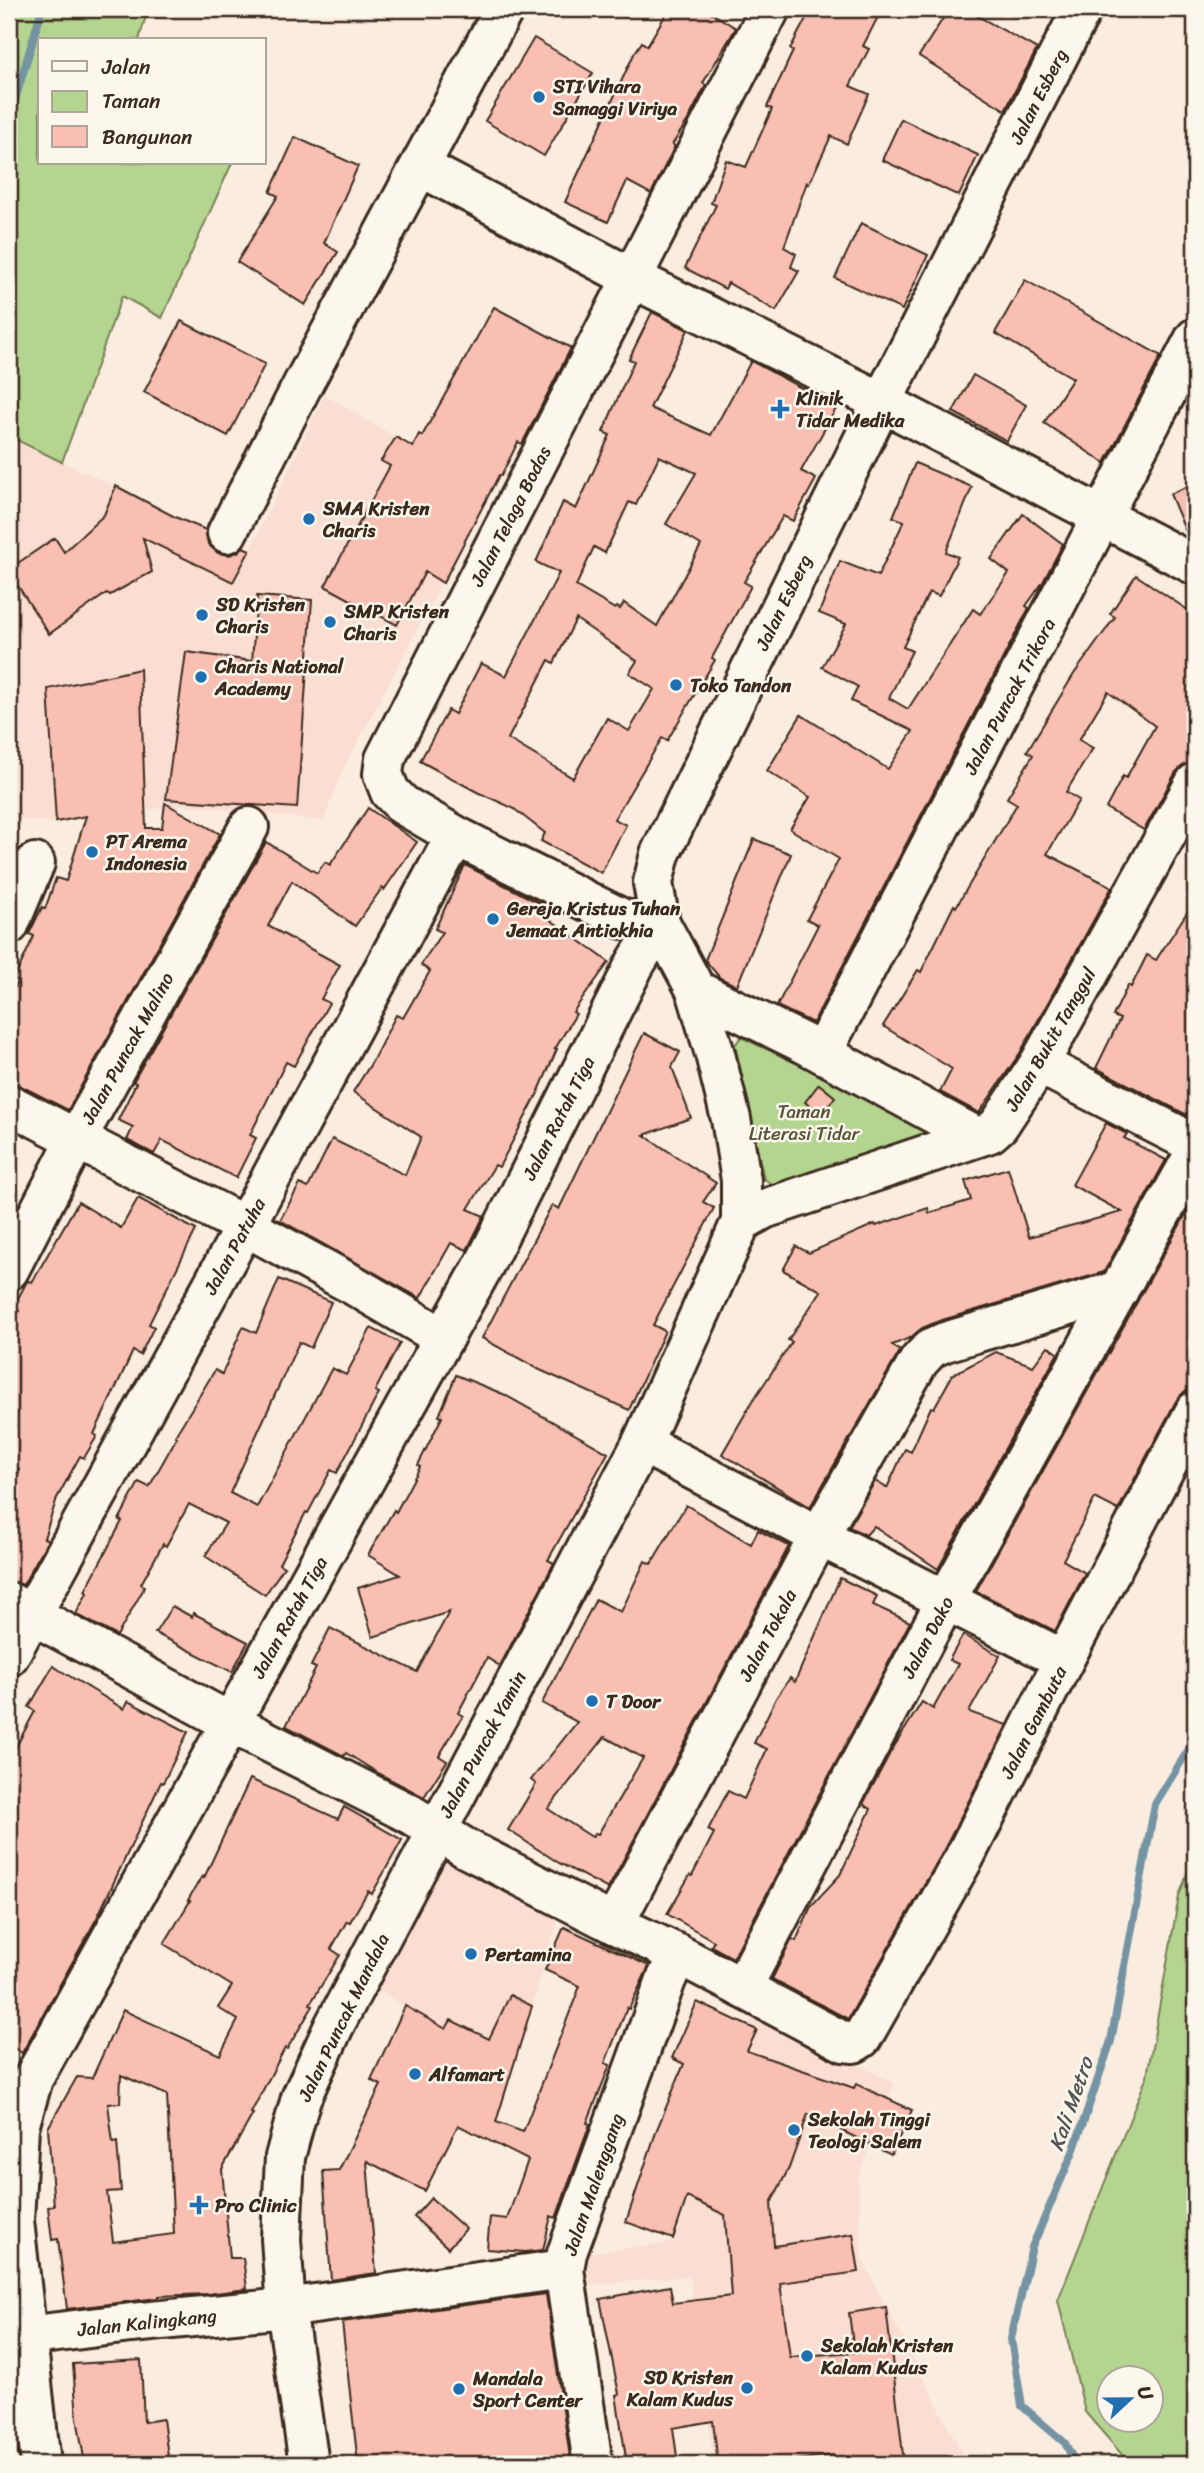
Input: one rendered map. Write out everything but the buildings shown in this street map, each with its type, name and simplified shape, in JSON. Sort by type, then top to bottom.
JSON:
[{"type":"street","points":[[227,533],[303,384],[504,9]]},
{"type":"street","name":"Jalan Telaga Bodas","points":[[660,923],[623,919],[458,837],[403,805],[390,792],[383,774],[385,759],[770,9]]},
{"type":"street","name":"Jalan Esberg","points":[[741,1223],[741,1180],[731,1119],[696,990],[660,923],[653,883],[660,853],[882,402],[1082,9]]},
{"type":"street","points":[[421,167],[632,278],[882,402],[1195,565]]},
{"type":"street","name":"Jalan Puncak Trikora","points":[[822,1053],[1195,338]]},
{"type":"street","name":"Jalan Bukit Tanggul","points":[[741,1223],[764,1209],[990,1133],[999,1125],[1039,1063],[1195,783]]},
{"type":"street","name":"Jalan Puncak Malino","points":[[9,1270],[76,1140],[249,827]]},
{"type":"street","name":"Jalan Patuha","points":[[9,1656],[20,1608],[245,1226],[458,837]]},
{"type":"street","points":[[9,925],[35,863]]},
{"type":"street","name":"Jalan Ratah Tiga","points":[[41,2464],[17,2337],[14,2221],[21,2073],[231,1723],[483,1267],[635,964],[660,923]]},
{"type":"street","points":[[696,990],[822,1053],[977,1137]]},
{"type":"street","points":[[1039,1063],[1195,1143]]},
{"type":"street","points":[[9,1104],[245,1226],[442,1337]]},
{"type":"street","name":"Jalan Dako","points":[[742,1988],[946,1600],[1195,1153]]},
{"type":"street","name":"Jalan Puncak Yamin","points":[[20,1608],[231,1723],[437,1829],[642,1443],[741,1223]]},
{"type":"street","name":"Jalan Tokala","points":[[614,1924],[819,1536],[919,1361],[931,1348],[944,1342],[1119,1290]]},
{"type":"street","name":"Jalan Gambuta","points":[[742,1988],[844,2042],[853,2043],[867,2032],[964,1858],[1064,1660],[1193,1419]]},
{"type":"street","points":[[642,1443],[1064,1660]]},
{"type":"street","points":[[437,1829],[467,1849],[742,1988]]},
{"type":"street","name":"Jalan Puncak Mandala","points":[[309,2464],[286,2308],[281,2239],[285,2157],[301,2098],[334,2026],[437,1829]]},
{"type":"street","name":"Jalan Malenggang","points":[[593,2464],[564,2269],[567,2253],[666,1980],[678,1954]]},
{"type":"street","name":"Jalan Kalingkang","points":[[17,2337],[286,2308],[564,2269]]},
{"type":"shaded area","name":"Charis National Academy","points":[[325,395],[412,447],[419,434],[496,480],[343,770],[323,821],[183,805],[52,823],[9,818],[9,446],[12,438],[250,550]]},
{"type":"shaded area","name":"Pertamina","points":[[447,1858],[559,1918],[513,2068],[375,1989]]},
{"type":"shaded area","points":[[753,2012],[895,2083],[858,2177],[862,2259],[968,2464],[714,2464],[690,2276],[588,2285],[584,2253],[674,2242]]},
{"type":"green space","points":[[9,9],[148,9],[140,38],[38,38],[38,164],[232,164],[162,318],[122,296],[62,462],[13,438],[9,446]]},
{"type":"green space","name":"Taman Literasi Tidar","points":[[741,1037],[936,1130],[933,1142],[772,1184],[764,1179],[735,1045]]},
{"type":"green space","points":[[1195,1853],[1195,2464],[1130,2464],[1104,2434],[1166,2434],[1166,2364],[1096,2364],[1096,2425],[1085,2412],[1058,2300],[1147,2076],[1179,1896]]},
{"type":"waterway","points":[[9,120],[42,9]]},
{"type":"waterway","name":"Kali Metro","points":[[1076,2464],[1065,2443],[1022,2406],[1011,2339],[1032,2247],[1073,2152],[1111,2041],[1155,1804],[1195,1739]]},
{"type":"place","name":"STI Vihara Samaggi Viriya","points":[[539,97]]},
{"type":"place","name":"Klinik Tidar Medika","points":[[780,409]]},
{"type":"place","name":"SMA Kristen Charis","points":[[309,519]]},
{"type":"place","name":"SD Kristen Charis","points":[[202,615]]},
{"type":"place","name":"SMP Kristen Charis","points":[[330,622]]},
{"type":"place","name":"Charis National Academy","points":[[201,677]]},
{"type":"place","name":"Toko Tandon","points":[[676,685]]},
{"type":"place","name":"PT Arema Indonesia","points":[[92,852]]},
{"type":"place","name":"Gereja Kristus Tuhan Jemaat Antiokhia","points":[[493,919]]},
{"type":"place","name":"T Door","points":[[592,1701]]},
{"type":"place","name":"Pertamina","points":[[471,1954]]},
{"type":"place","name":"Alfamart","points":[[415,2074]]},
{"type":"place","name":"Sekolah Tinggi Teologi Salem","points":[[794,2130]]},
{"type":"place","name":"Pro Clinic","points":[[199,2205]]},
{"type":"place","name":"Sekolah Kristen Kalam Kudus","points":[[807,2356]]},
{"type":"place","name":"SD Kristen Kalam Kudus","points":[[747,2388]]},
{"type":"place","name":"Mandala Sport Center","points":[[459,2389]]}]
